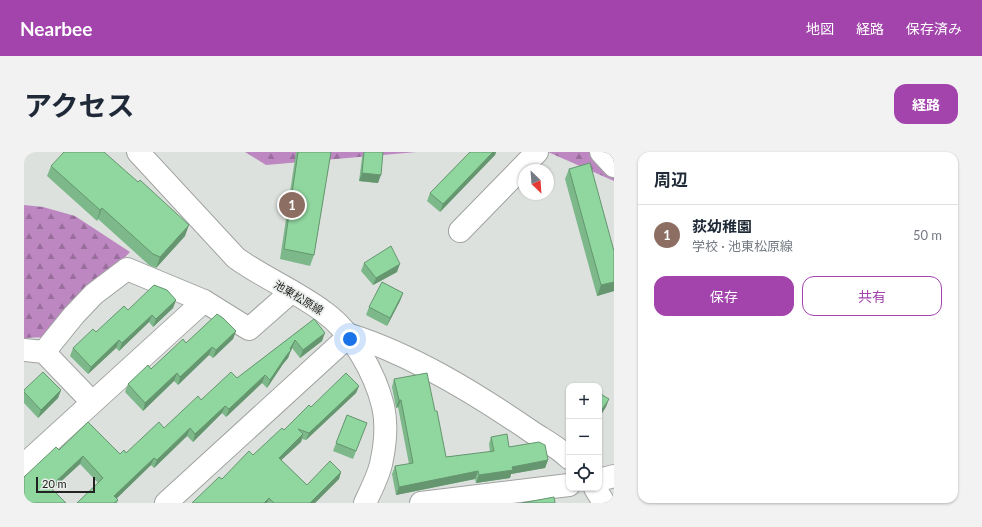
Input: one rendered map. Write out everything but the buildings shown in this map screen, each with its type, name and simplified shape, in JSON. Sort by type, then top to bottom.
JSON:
[{"type":"street","name":"池東松原線","points":[[138,152],[236,258],[251,269],[325,312],[350,335],[374,381],[383,406],[385,441],[381,464],[365,503]]},
{"type":"street","points":[[460,231],[537,152]]},
{"type":"street","points":[[601,152],[614,166]]},
{"type":"street","points":[[92,402],[34,351],[74,315],[94,294],[127,269],[204,301],[249,328],[291,292]]},
{"type":"street","points":[[24,465],[204,301]]},
{"type":"street","points":[[166,503],[350,335],[374,343],[454,383],[507,415],[566,456]]},
{"type":"street","points":[[602,479],[614,476]]},
{"type":"street","points":[[421,503],[566,485]]},
{"type":"street","points":[[597,491],[604,503]]},
{"type":"green space","points":[[245,152],[417,152],[266,165]]},
{"type":"green space","points":[[548,152],[614,152],[614,181]]},
{"type":"green space","points":[[24,205],[43,207],[75,216],[130,252],[48,337],[24,338]]},
{"type":"place","name":"荻幼稚園","points":[[292,205]]}]
